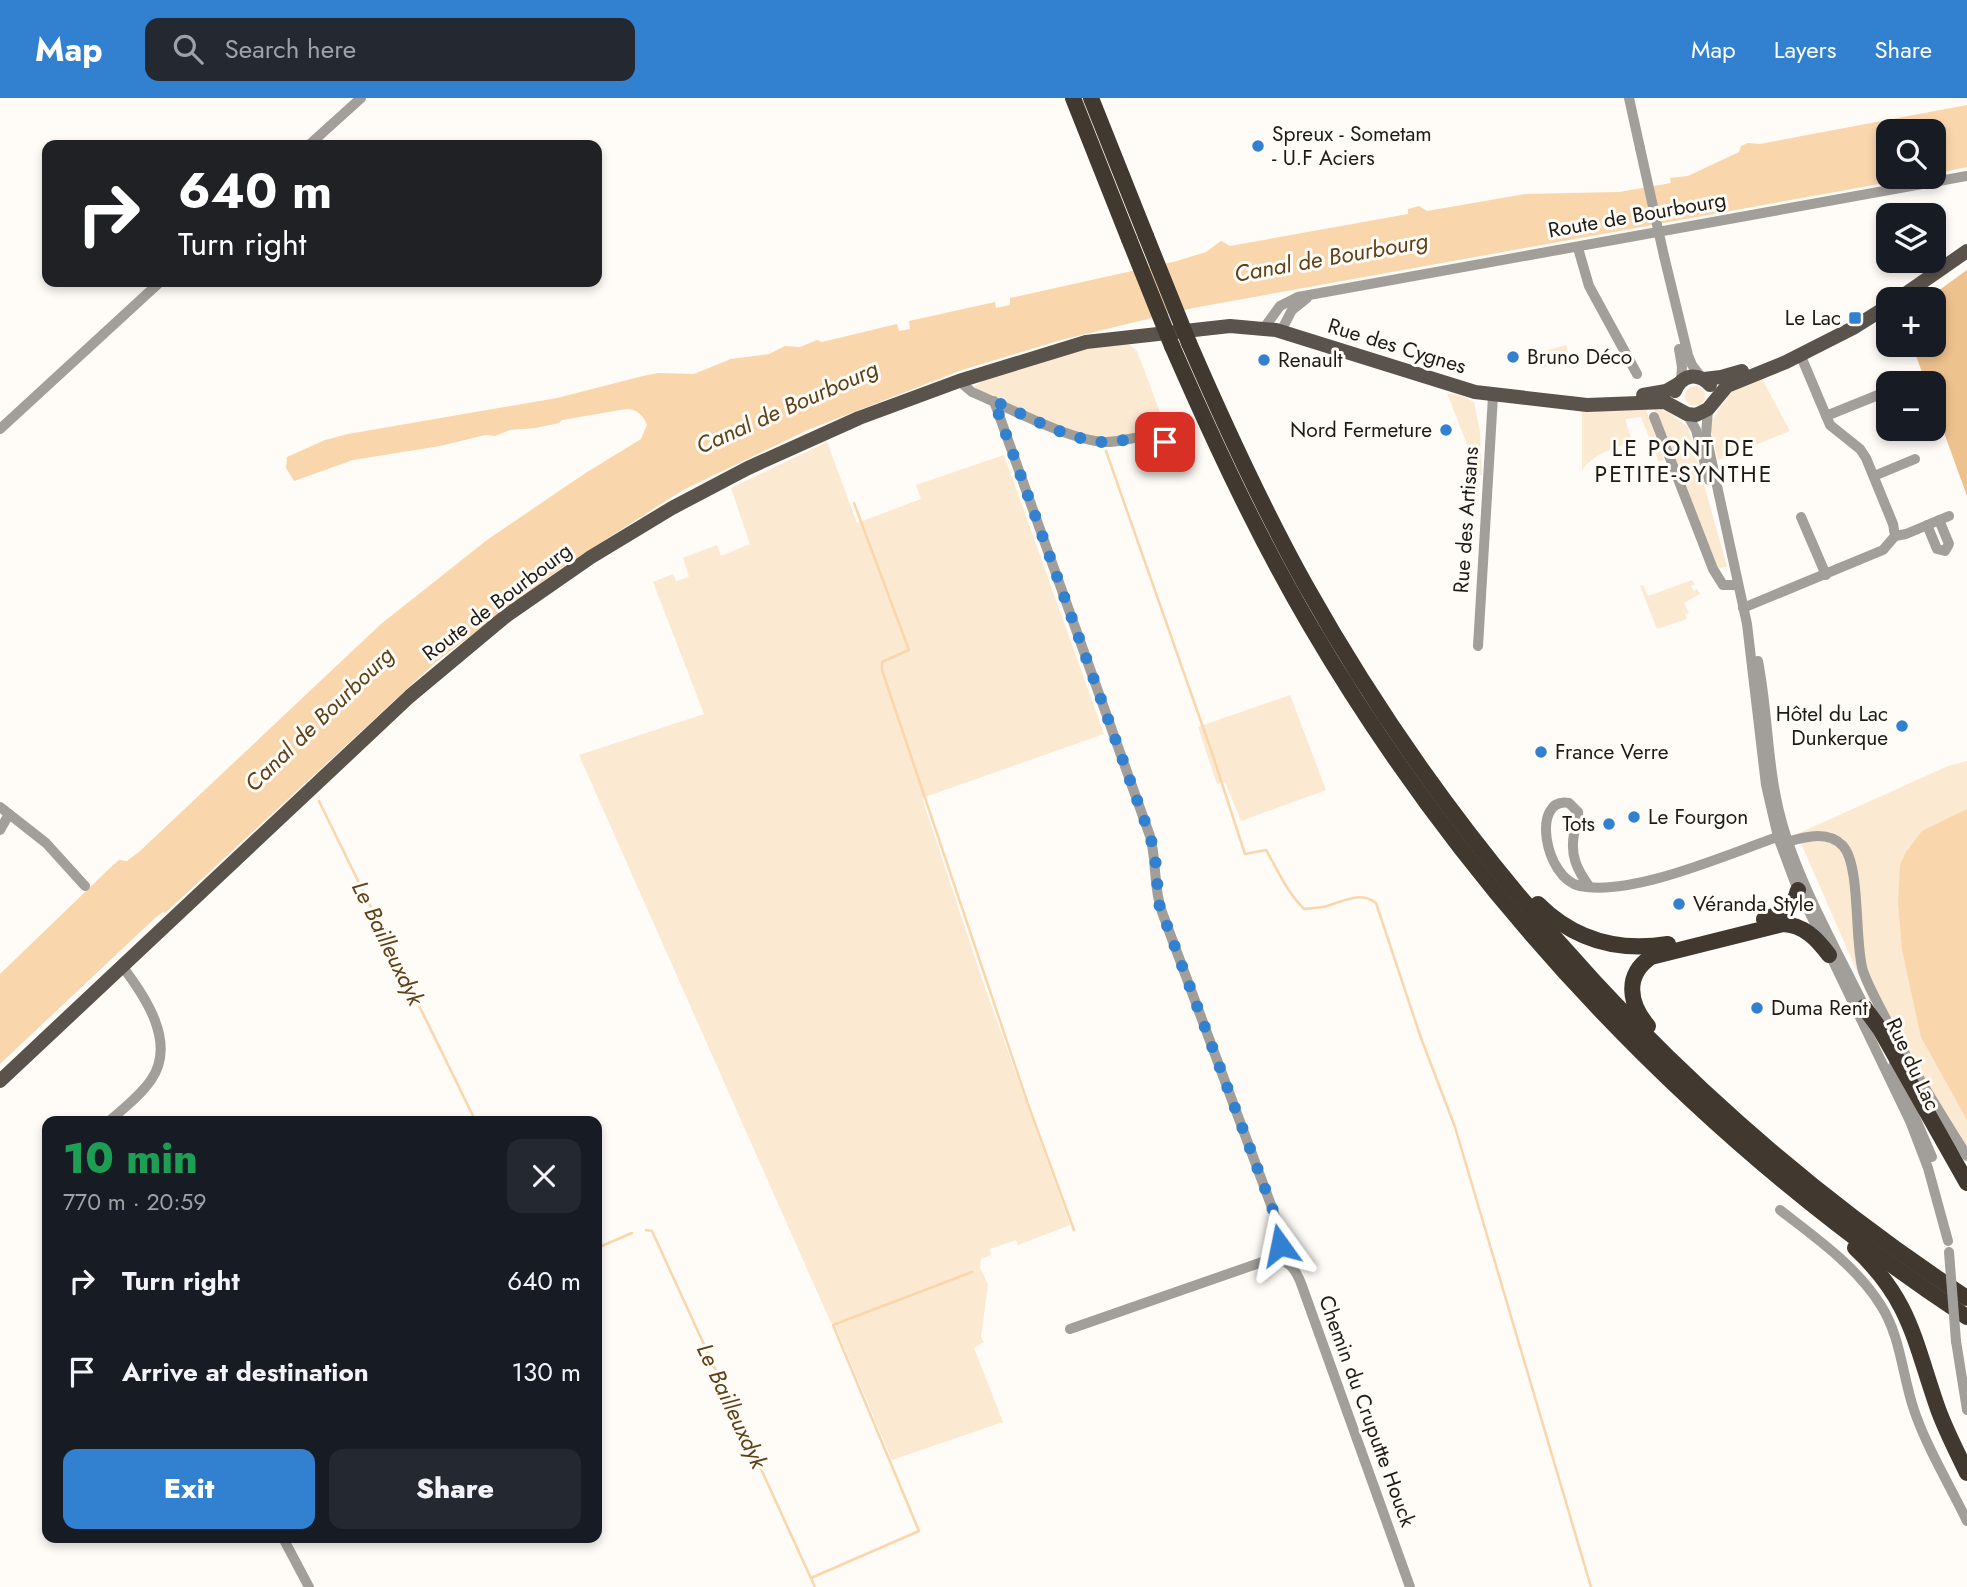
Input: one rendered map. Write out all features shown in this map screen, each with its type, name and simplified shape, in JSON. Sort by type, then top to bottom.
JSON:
[{"type":"highway","points":[[1073,98],[1172,346],[1235,485],[1304,617],[1367,717],[1435,814],[1522,925],[1595,1005],[1707,1114],[1795,1191],[1869,1248],[1967,1317]]},
{"type":"highway","points":[[1091,98],[1189,343],[1240,458],[1307,587],[1363,682],[1447,803],[1521,897],[1595,982],[1671,1060],[1761,1141],[1859,1221],[1967,1298]]},
{"type":"highway","points":[[1447,803],[1482,838],[1544,909],[1568,929],[1590,939],[1621,946],[1654,946],[1764,919],[1790,916],[1802,919],[1817,928]]},
{"type":"highway","points":[[1764,919],[1789,908],[1798,890]]},
{"type":"highway","points":[[1761,1141],[1643,1020],[1633,1000],[1634,977],[1640,966],[1651,957],[1783,924],[1808,932],[1832,951]]},
{"type":"highway","points":[[1864,1007],[1880,1029],[1967,1184]]},
{"type":"highway","points":[[1795,1191],[1832,1229],[1869,1261],[1896,1296],[1912,1328],[1942,1419],[1967,1473]]},
{"type":"main road","points":[[1915,287],[1967,251]]},
{"type":"main road","points":[[1800,354],[1725,376],[1692,376],[1680,382],[1674,397],[1683,411],[1699,414],[1710,406],[1727,386],[1772,369],[1838,336],[1876,313]]},
{"type":"main road","name":"Route de Bourbourg","points":[[0,1081],[426,682],[506,616],[640,526],[742,471],[852,421],[963,379],[1100,340],[1211,326],[1264,328]]},
{"type":"main road","name":"Rue des Cygnes","points":[[1264,328],[1281,331],[1438,383],[1493,396],[1587,405],[1665,402],[1683,411]]},
{"type":"main road","points":[[1702,378],[1713,390],[1710,406]]},
{"type":"main road","name":"Rue des Cygnes","points":[[1519,399],[1624,397],[1657,393],[1680,382]]},
{"type":"street","points":[[315,140],[361,98]]},
{"type":"street","points":[[1629,98],[1689,359],[1702,378]]},
{"type":"street","name":"Route de Bourbourg","points":[[1264,328],[1273,313],[1284,303],[1298,297],[1967,176]]},
{"type":"street","points":[[1578,248],[1589,286],[1637,374]]},
{"type":"street","points":[[1664,256],[1682,362],[1680,382]]},
{"type":"street","points":[[0,429],[155,287]]},
{"type":"street","points":[[1281,331],[1297,304],[1315,295]]},
{"type":"street","points":[[1800,354],[1833,428],[1862,451],[1894,524],[1895,536]]},
{"type":"street","points":[[963,379],[968,389],[1088,439],[1112,442],[1153,437],[1161,439],[1167,445]]},
{"type":"street","name":"Rue des Artisans","points":[[1478,646],[1493,396]]},
{"type":"street","points":[[1826,416],[1876,396]]},
{"type":"street","points":[[994,401],[1150,836],[1162,912],[1277,1221],[1280,1241],[1276,1259],[1070,1329]]},
{"type":"street","name":"Rue du Lac","points":[[1710,406],[1706,435],[1746,624],[1760,671],[1783,839],[1798,890],[1817,928],[1864,1007],[1930,1150],[1944,1205],[1948,1247]]},
{"type":"street","name":"Rue du Lac","points":[[1683,411],[1697,433],[1728,540]]},
{"type":"street","points":[[1654,417],[1713,569],[1723,585],[1738,585]]},
{"type":"street","points":[[1874,476],[1915,459]]},
{"type":"street","points":[[1801,517],[1826,575]]},
{"type":"street","points":[[1743,608],[1883,550],[1895,536],[1944,518],[1949,544],[1945,551],[1937,549],[1927,525]]},
{"type":"street","points":[[1589,887],[1574,861],[1578,813],[1569,803],[1558,803],[1552,806],[1547,815],[1550,857],[1565,879],[1579,886],[1589,887],[1615,886],[1645,881],[1783,839],[1824,836],[1838,841],[1847,852],[1852,871],[1865,974],[1899,1044],[1967,1156]]},
{"type":"street","points":[[0,830],[5,811],[46,843],[85,886]]},
{"type":"street","name":"Rue du Lac","points":[[1783,839],[1918,1139],[1948,1247]]},
{"type":"street","points":[[114,1116],[148,1084],[156,1072],[161,1056],[160,1037],[151,1014],[122,966]]},
{"type":"street","points":[[1780,1210],[1845,1263],[1867,1284],[1883,1308],[1896,1337],[1919,1422],[1967,1521]]},
{"type":"street","points":[[1948,1247],[1956,1341],[1967,1410]]},
{"type":"street","name":"Chemin du Cruputte Houck","points":[[1276,1259],[1291,1266],[1302,1286],[1410,1587]]},
{"type":"street","points":[[1959,1363],[1967,1387]]},
{"type":"street","points":[[286,1543],[309,1587]]},
{"type":"shaded area","points":[[1967,270],[1967,496],[1946,438],[1946,371],[1922,371],[1916,357],[1946,357],[1946,287],[1944,287]]},
{"type":"shaded area","points":[[1125,341],[1137,351],[1166,428],[1147,435],[1091,439],[976,391],[975,386],[989,377],[1088,348]]},
{"type":"shaded area","points":[[1566,345],[1570,360],[1542,368],[1538,353]]},
{"type":"shaded area","points":[[1762,379],[1790,431],[1718,460],[1711,430],[1712,420],[1733,389]]},
{"type":"shaded area","points":[[1695,386],[1702,389],[1705,396],[1702,403],[1695,406],[1688,403],[1685,396],[1688,389]]},
{"type":"shaded area","points":[[1447,393],[1474,402],[1480,432],[1482,475],[1479,475]]},
{"type":"shaded area","points":[[1654,409],[1667,411],[1688,427],[1727,567],[1716,566]]},
{"type":"shaded area","points":[[1646,410],[1664,460],[1659,462],[1641,417],[1625,419],[1632,442],[1610,449],[1582,470],[1582,411]]},
{"type":"shaded area","points":[[827,442],[857,523],[921,499],[916,485],[1004,455],[1104,734],[922,798],[983,982],[1070,1225],[1018,1245],[1016,1240],[990,1249],[991,1255],[981,1259],[980,1267],[988,1285],[981,1337],[984,1342],[974,1348],[1003,1422],[892,1460],[834,1323],[831,1323],[579,755],[704,714],[653,582],[673,574],[676,581],[689,577],[683,558],[717,545],[721,556],[750,544],[731,488]]},
{"type":"shaded area","points":[[1692,580],[1695,584],[1691,586],[1700,594],[1684,603],[1689,613],[1685,614],[1687,619],[1657,629],[1640,586],[1643,585],[1648,596]]},
{"type":"shaded area","points":[[1290,695],[1326,790],[1241,821],[1225,782],[1217,784],[1198,727]]},
{"type":"shaded area","points":[[1967,761],[1967,1162],[1869,999],[1797,834],[1948,766]]},
{"type":"water","points":[[1967,105],[1967,167],[1946,171],[1946,119],[1893,119]]},
{"type":"water","name":"Canal de Bourbourg","points":[[1876,122],[1876,185],[1193,308],[1061,340],[962,370],[810,429],[683,490],[561,568],[437,661],[165,913],[155,918],[0,1064],[0,974],[111,867],[119,860],[127,861],[140,851],[381,624],[487,540],[641,439],[647,425],[639,413],[626,409],[562,420],[535,428],[510,430],[495,436],[485,435],[440,446],[353,460],[294,481],[286,468],[287,457],[325,440],[348,434],[557,398],[658,373],[694,374],[731,359],[769,354],[785,346],[800,347],[817,340],[822,342],[897,324],[899,331],[910,329],[909,321],[995,302],[996,308],[1010,305],[1010,298],[1177,261],[1206,252],[1221,241],[1230,246],[1408,214],[1408,209],[1419,206],[1427,211],[1525,194],[1619,192],[1671,183],[1670,178],[1688,176],[1739,152],[1741,146],[1748,143],[1760,144]]},
{"type":"water","points":[[1967,809],[1967,1120],[1921,1037],[1902,950],[1898,903],[1900,865],[1906,852],[1922,831]]},
{"type":"waterway","points":[[1106,451],[1245,854],[1266,850],[1287,888],[1304,909],[1324,907],[1358,897],[1376,903],[1421,1038],[1455,1127],[1591,1587]]},
{"type":"waterway","points":[[854,503],[909,650],[882,662],[882,670],[1029,1107],[1074,1230]]},
{"type":"waterway","name":"Le Bailleuxdyk","points":[[319,801],[473,1116]]},
{"type":"waterway","name":"Le Bailleuxdyk","points":[[646,1230],[652,1231],[815,1587]]},
{"type":"waterway","name":"Le Bailleuxdyk","points":[[602,1246],[632,1233]]},
{"type":"waterway","points":[[811,1578],[919,1531],[833,1325],[972,1272]]},
{"type":"place","name":"Spreux - Sometam - U.F Aciers","points":[[1258,146]]},
{"type":"place","name":"Le Lac","points":[[1855,318]]},
{"type":"place","name":"Bruno Déco","points":[[1513,357]]},
{"type":"place","name":"Renault","points":[[1264,360]]},
{"type":"place","name":"Nord Fermeture","points":[[1446,430]]},
{"type":"place","name":"Hôtel du Lac Dunkerque","points":[[1902,726]]},
{"type":"place","name":"France Verre","points":[[1541,752]]},
{"type":"place","name":"Le Fourgon","points":[[1634,817]]},
{"type":"place","name":"Tots","points":[[1609,824]]},
{"type":"place","name":"Véranda Style","points":[[1679,904]]},
{"type":"place","name":"Duma Rent","points":[[1757,1008]]},
{"type":"district","name":"LE PONT DE PETITE-SYNTHE","points":[[1684,461]]},
{"type":"route","points":[[1165,442],[1149,437],[1100,442],[1068,433],[994,401],[1150,836],[1155,855],[1159,904],[1277,1221],[1280,1245]]}]
